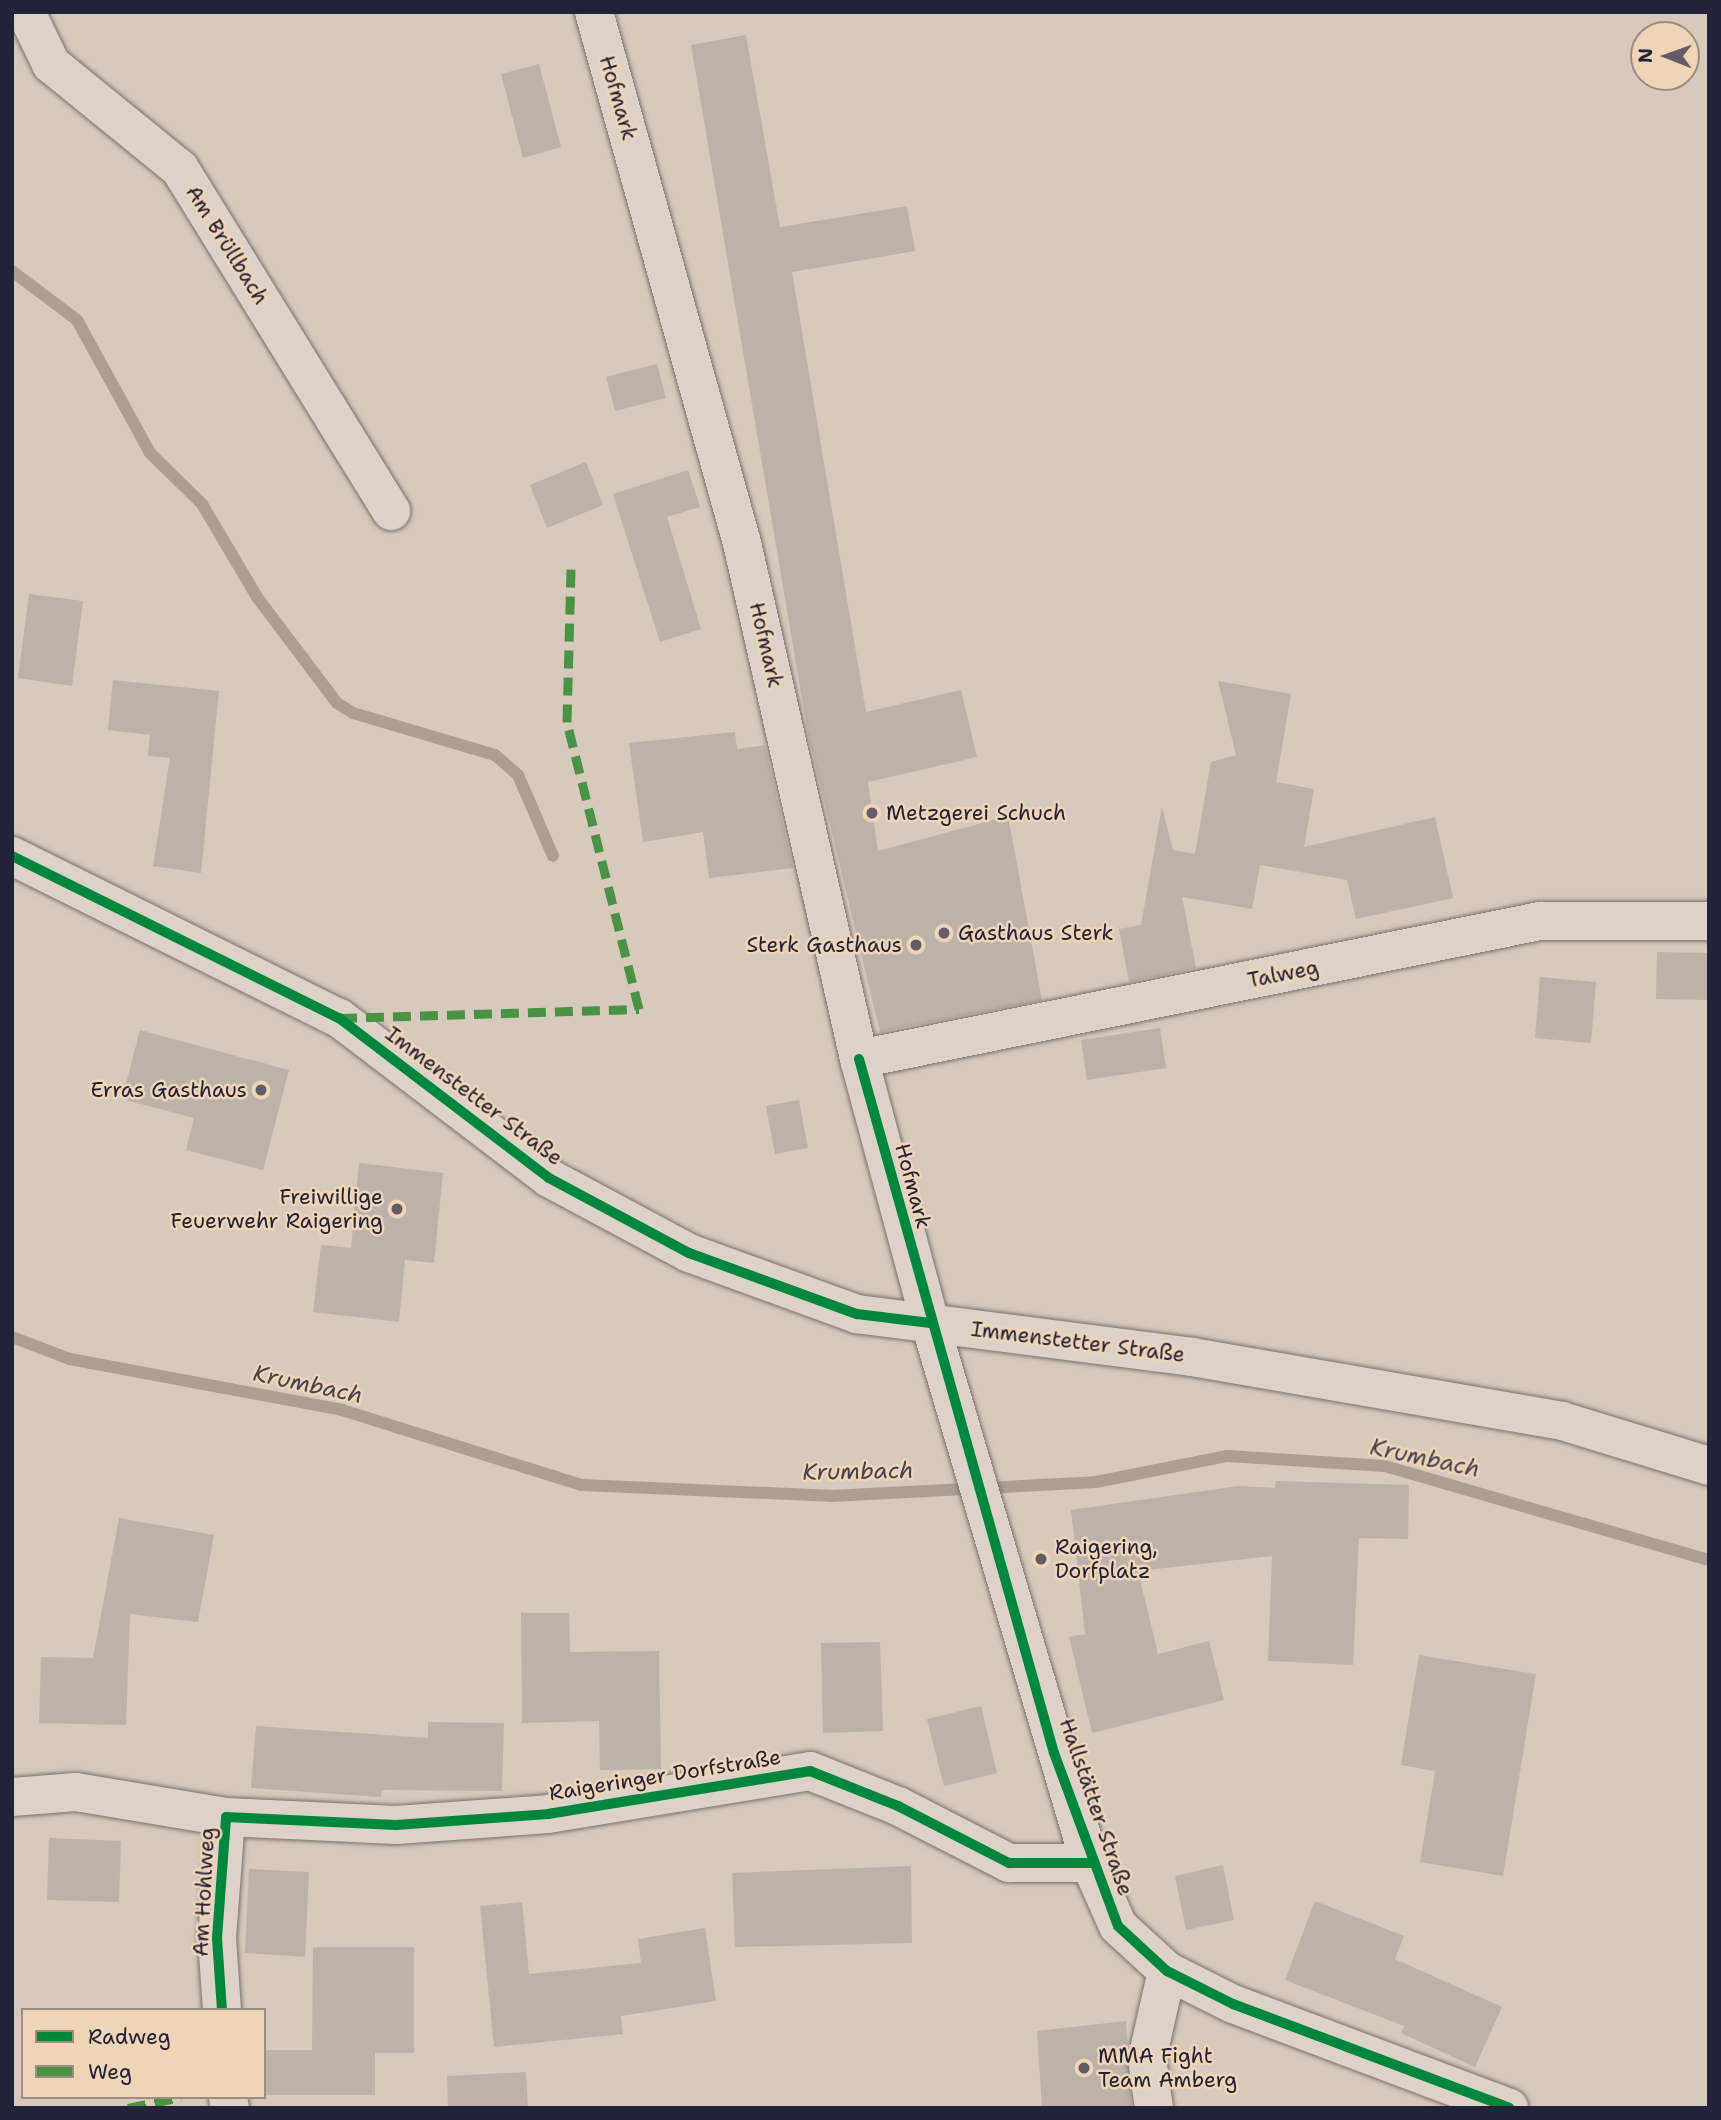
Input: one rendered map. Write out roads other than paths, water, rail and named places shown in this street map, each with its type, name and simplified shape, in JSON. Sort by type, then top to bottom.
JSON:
[{"type":"street","name":"Am Brüllbach","points":[[26,12],[51,64],[180,169],[391,511]]},
{"type":"street","name":"Hofmark","points":[[594,12],[742,543],[859,1059],[930,1323]]},
{"type":"street","name":"Immenstetter Straße","points":[[12,856],[339,1018],[549,1178],[689,1253],[857,1314],[1192,1357],[1562,1421],[1709,1466]]},
{"type":"street","name":"Talweg","points":[[859,1059],[1540,921],[1709,920]]},
{"type":"street","name":"Hallstätter Straße","points":[[930,1323],[1090,1864],[1118,1926],[1167,1971],[1233,2004],[1509,2108]]},
{"type":"street","name":"Raigeringer Dorfstraße","points":[[12,1797],[76,1792],[226,1817],[396,1825],[548,1814],[810,1771],[898,1806],[1009,1863],[1090,1864]]},
{"type":"street","name":"Am Hohlweg","points":[[222,2008],[217,1938],[226,1817]]},
{"type":"street","points":[[1154,2108],[1147,2059],[1167,1971]]},
{"type":"waterway","points":[[12,271],[77,320],[150,453],[202,504],[257,597],[337,703],[353,713],[495,755],[518,775],[553,856]]},
{"type":"waterway","name":"Krumbach","points":[[12,1337],[70,1359],[342,1410],[582,1485],[831,1496],[1096,1482],[1227,1456],[1385,1466],[1709,1560]]},
{"type":"place","name":"Metzgerei Schuch","points":[[872,813]]},
{"type":"place","name":"Gasthaus Sterk","points":[[944,933]]},
{"type":"place","name":"Sterk Gasthaus","points":[[916,945]]},
{"type":"place","name":"Erras Gasthaus","points":[[261,1090]]},
{"type":"place","name":"Freiwillige Feuerwehr Raigering","points":[[397,1209]]},
{"type":"place","name":"Raigering, Dorfplatz","points":[[1041,1559]]},
{"type":"place","name":"MMA Fight Team Amberg","points":[[1084,2068]]}]
